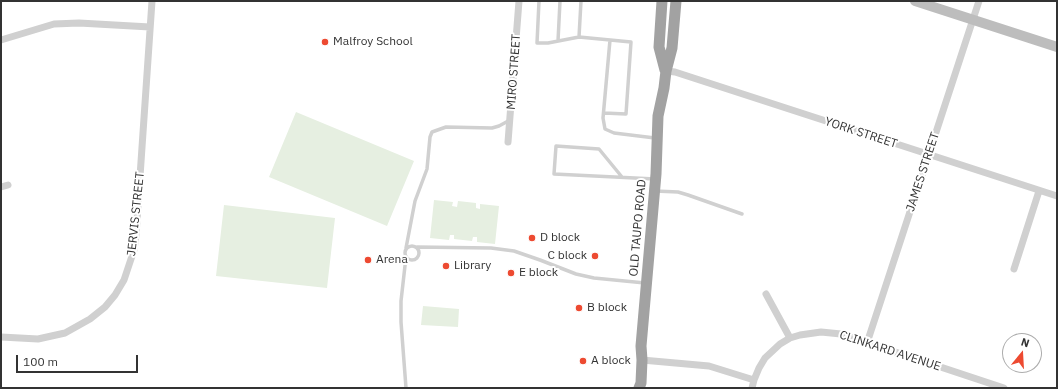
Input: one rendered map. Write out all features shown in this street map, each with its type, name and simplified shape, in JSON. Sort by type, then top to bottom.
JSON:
[{"type":"highway","name":"OLD TAUPO ROAD","points":[[662,1],[659,47],[666,71]]},
{"type":"highway","name":"OLD TAUPO ROAD","points":[[639,388],[641,383],[641,346],[658,149],[656,138],[658,116],[666,71],[672,48],[676,1]]},
{"type":"main road","points":[[915,1],[1057,47]]},
{"type":"street","name":"JERVIS STREET","points":[[1,338],[38,339],[65,333],[78,326],[105,307],[115,295],[124,280],[134,250],[136,235],[152,1]]},
{"type":"street","name":"MIRO STREET","points":[[508,142],[519,1]]},
{"type":"street","name":"JAMES STREET","points":[[867,343],[978,1]]},
{"type":"street","points":[[1,40],[54,24],[79,23],[150,27]]},
{"type":"street","name":"YORK STREET","points":[[666,71],[678,73],[1057,196]]},
{"type":"street","points":[[1014,269],[1039,191]]},
{"type":"street","points":[[766,294],[790,338]]},
{"type":"street","name":"CLINKARD AVENUE","points":[[752,388],[759,368],[766,358],[780,344],[790,338],[810,332],[821,332],[841,334],[1004,388]]},
{"type":"street","points":[[642,360],[709,366],[754,380]]},
{"type":"lane","points":[[539,1],[537,43],[548,43],[579,37],[631,42],[626,114],[604,113]]},
{"type":"lane","points":[[558,41],[560,1]]},
{"type":"lane","points":[[579,37],[581,1]]},
{"type":"lane","points":[[610,40],[603,125],[609,132],[656,138]]},
{"type":"lane","points":[[406,388],[401,322],[401,301],[406,257],[404,252],[415,201],[426,169],[430,137],[432,132],[446,127],[492,128],[510,119]]},
{"type":"lane","points":[[622,177],[600,149],[556,146],[554,174],[655,179]]},
{"type":"lane","points":[[654,191],[678,192],[742,214]]},
{"type":"lane","points":[[406,248],[410,246],[491,248],[514,251],[576,274],[594,278],[646,283]]},
{"type":"lane","points":[[406,257],[410,260],[416,258],[419,252],[417,247]]},
{"type":"shaded area","points":[[296,112],[414,161],[387,226],[269,177]]},
{"type":"shaded area","points":[[434,200],[453,202],[452,206],[457,207],[458,201],[476,203],[476,208],[480,209],[480,204],[499,206],[495,244],[477,242],[477,237],[473,237],[472,241],[454,239],[454,235],[450,235],[449,240],[430,238]]},
{"type":"shaded area","points":[[224,205],[335,218],[327,288],[216,276]]},
{"type":"shaded area","points":[[423,306],[459,309],[458,327],[421,325]]},
{"type":"place","name":"Malfroy School","points":[[325,42]]},
{"type":"place","name":"D block","points":[[532,238]]},
{"type":"place","name":"C block","points":[[595,256]]},
{"type":"place","name":"Arena","points":[[368,260]]},
{"type":"place","name":"Library","points":[[446,266]]},
{"type":"place","name":"E block","points":[[511,273]]},
{"type":"place","name":"B block","points":[[579,308]]},
{"type":"place","name":"A block","points":[[583,361]]}]
